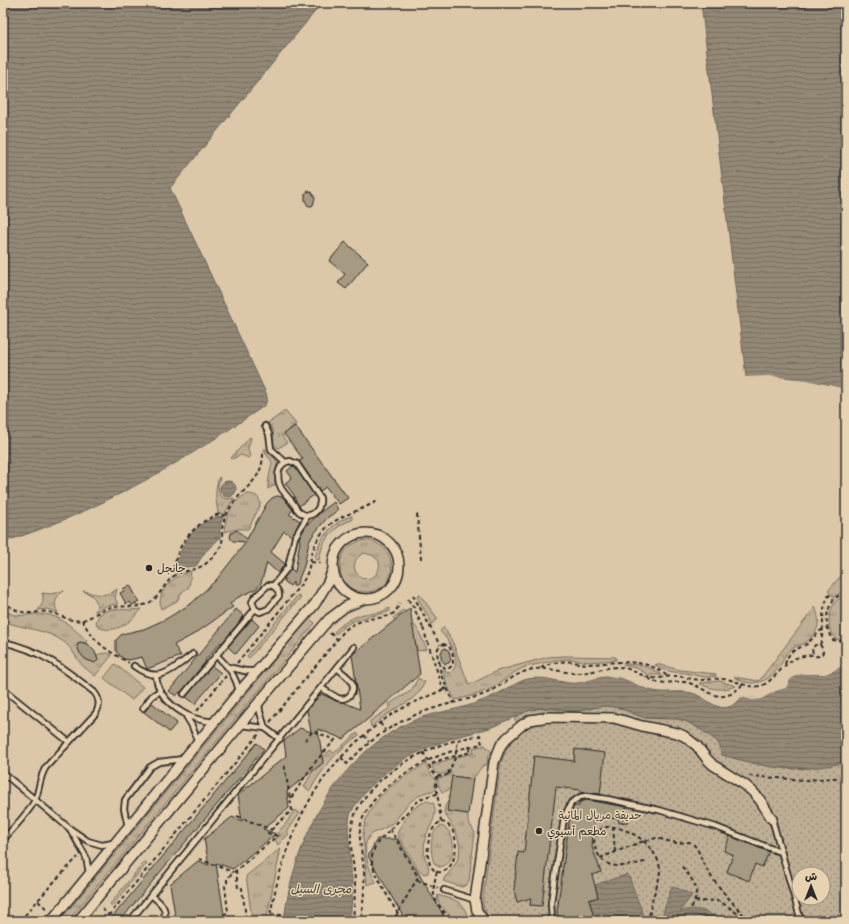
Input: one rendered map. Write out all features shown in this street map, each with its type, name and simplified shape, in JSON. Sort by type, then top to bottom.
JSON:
[{"type":"street","points":[[366,532],[378,534],[388,540],[396,550],[400,568],[393,586],[383,595],[370,599],[364,599],[349,594],[343,590],[334,577],[333,569],[334,556],[341,544],[352,535],[366,532]]},
{"type":"street","points":[[53,918],[239,692],[314,604],[328,582],[333,569]]},
{"type":"street","points":[[78,921],[258,702],[329,619],[345,607],[364,599]]},
{"type":"street","points":[[484,921],[477,911],[475,900],[492,772],[496,754],[506,738],[522,724],[540,718],[608,717],[677,733],[684,736],[697,746],[713,765],[745,785],[760,800],[772,819]]},
{"type":"lane","points":[[265,426],[268,430],[271,449],[285,462]]},
{"type":"lane","points":[[273,586],[288,567],[295,537],[308,515],[312,514],[320,506],[320,498],[298,464],[292,461],[285,462],[279,470],[278,479],[282,488],[299,512],[308,515]]},
{"type":"lane","points":[[266,586],[273,586],[279,592],[277,599],[264,612],[260,612],[255,609],[252,602],[254,598],[266,586]]},
{"type":"lane","points":[[184,694],[255,609]]},
{"type":"lane","points":[[3,642],[33,651],[53,661],[72,674],[97,695],[99,703],[98,710],[43,772],[35,800],[3,840]]},
{"type":"lane","points":[[130,921],[354,647]]},
{"type":"lane","points":[[134,666],[143,672],[156,675],[166,673],[194,654]]},
{"type":"lane","points":[[216,655],[230,668],[239,692]]},
{"type":"lane","points":[[230,668],[245,671],[258,670]]},
{"type":"lane","points":[[321,688],[338,698],[345,698],[351,695],[353,688],[351,682],[337,668]]},
{"type":"lane","points":[[156,675],[156,681],[160,691],[185,714],[192,718],[204,721],[216,720]]},
{"type":"lane","points":[[3,689],[69,742]]},
{"type":"lane","points":[[143,708],[152,696],[160,691]]},
{"type":"lane","points":[[258,702],[265,728]]},
{"type":"lane","points":[[185,714],[192,726],[198,742]]},
{"type":"lane","points":[[240,725],[265,728],[280,739]]},
{"type":"lane","points":[[128,827],[124,809],[125,800],[150,767],[159,762],[185,759]]},
{"type":"lane","points":[[3,773],[69,828],[88,841],[97,844],[116,842]]},
{"type":"lane","points":[[552,921],[551,902],[565,812],[570,803],[580,797],[586,796],[607,799],[659,810],[716,827],[780,852]]},
{"type":"lane","points":[[772,819],[780,852],[801,921]]},
{"type":"lane","points":[[69,828],[84,852],[88,863],[89,876]]},
{"type":"lane","points":[[444,890],[475,900]]},
{"type":"lane","points":[[151,895],[165,909],[163,921]]},
{"type":"path","points":[[3,601],[20,612],[47,612],[71,620],[82,620],[108,608],[133,608],[150,602],[156,597],[168,581],[178,574],[202,566],[220,548],[223,539],[223,523],[231,505],[251,484],[259,473],[263,460],[263,445]]},
{"type":"path","points":[[192,718],[230,668],[298,589],[309,571],[314,547],[326,528],[340,517],[361,510],[377,501]]},
{"type":"path","points":[[178,574],[174,569],[175,563],[181,546],[190,533],[209,518],[219,514],[226,516]]},
{"type":"path","points":[[417,514],[420,529],[421,560]]},
{"type":"path","points":[[311,562],[321,563]]},
{"type":"path","points":[[413,595],[441,645]]},
{"type":"path","points":[[647,677],[680,677],[701,680],[727,679],[751,687],[764,685],[771,680],[785,665],[801,656],[813,654],[817,656],[822,654],[823,649],[820,645],[823,629],[823,612],[829,595],[834,600]]},
{"type":"path","points":[[846,596],[840,595],[834,600],[828,613],[827,628],[831,638],[835,641],[840,641],[846,636]]},
{"type":"path","points":[[408,599],[423,628],[441,683],[447,694]]},
{"type":"path","points":[[104,921],[345,630],[359,621],[393,614],[399,603]]},
{"type":"path","points":[[82,620],[99,644],[134,666]]},
{"type":"path","points":[[785,665],[791,652],[807,644],[823,629],[827,628]]},
{"type":"path","points":[[330,633],[337,639]]},
{"type":"path","points":[[439,661],[446,669],[453,665],[453,655],[450,647],[445,644],[441,645]]},
{"type":"path","points":[[441,645],[437,650],[441,675],[454,703]]},
{"type":"path","points":[[813,654],[813,647],[820,645]]},
{"type":"path","points":[[341,757],[347,764],[385,730],[413,715],[433,708],[477,697],[524,671],[559,662],[569,661],[583,664],[637,662],[652,666],[668,677]]},
{"type":"path","points":[[595,663],[596,670]]},
{"type":"path","points":[[540,668],[571,673],[584,673],[613,667],[623,668],[660,683],[680,682],[690,684],[708,693],[719,696],[735,692],[743,684]]},
{"type":"path","points":[[269,921],[284,859],[298,819],[318,787],[341,757],[364,735],[380,723],[412,704],[447,688]]},
{"type":"path","points":[[380,723],[385,730]]},
{"type":"path","points":[[290,799],[315,762],[335,740],[313,732],[305,740]]},
{"type":"path","points":[[364,735],[370,742]]},
{"type":"path","points":[[353,921],[355,894],[351,832],[355,814],[364,798],[396,769],[424,752],[453,741],[480,735],[482,744],[455,750],[428,761],[408,773],[373,801],[365,813],[360,829],[364,873],[361,921]]},
{"type":"path","points":[[458,741],[456,758],[448,774],[437,776],[433,773],[429,765],[443,759],[471,752],[469,746]]},
{"type":"path","points":[[424,752],[428,761]]},
{"type":"path","points":[[223,921],[222,916],[228,912],[225,886],[227,883],[226,878],[277,836],[268,833],[292,810],[284,763]]},
{"type":"path","points":[[437,776],[436,783],[441,822]]},
{"type":"path","points":[[745,776],[806,780],[846,777]]},
{"type":"path","points":[[398,914],[373,868],[372,861],[374,848],[390,829],[420,800],[438,794]]},
{"type":"path","points":[[237,816],[272,830]]},
{"type":"path","points":[[441,822],[450,827],[455,837],[456,848],[454,859],[448,868],[444,871],[437,871],[433,868],[430,861],[428,844],[434,826],[441,822]]},
{"type":"path","points":[[613,827],[615,852]]},
{"type":"path","points":[[645,862],[616,866],[607,863],[600,858],[596,846],[596,834],[602,828],[613,827],[625,829],[644,841],[655,855],[660,869],[648,921]]},
{"type":"path","points":[[390,829],[418,877],[393,921]]},
{"type":"path","points":[[600,858],[644,841],[656,838],[672,842],[687,842],[694,844],[712,877],[748,921]]},
{"type":"path","points":[[20,921],[84,852]]},
{"type":"path","points":[[199,859],[235,871]]},
{"type":"path","points":[[682,867],[696,887],[697,892],[695,901],[691,908]]},
{"type":"path","points":[[235,871],[238,888],[242,888],[246,918],[241,921]]},
{"type":"path","points":[[437,871],[433,886],[436,902],[453,921]]},
{"type":"path","points":[[417,880],[444,890]]},
{"type":"path","points":[[38,900],[53,918]]},
{"type":"path","points":[[695,901],[719,902],[748,921]]},
{"type":"path","points":[[102,909],[109,914]]},
{"type":"path","points":[[442,910],[445,921]]},
{"type":"path","points":[[271,914],[281,915],[280,921]]},
{"type":"path","points":[[688,921],[701,921]]},
{"type":"green space","points":[[285,411],[296,424],[282,436],[287,443],[278,448],[274,445],[273,431],[268,423]]},
{"type":"green space","points":[[250,437],[248,449],[250,457],[241,455],[232,459],[231,458]]},
{"type":"green space","points":[[265,448],[277,461],[275,485],[268,489],[272,462],[265,453]]},
{"type":"green space","points":[[219,477],[218,486],[220,496],[226,499],[234,498],[224,515],[218,513],[216,490]]},
{"type":"green space","points":[[248,494],[257,497],[260,501],[260,506],[248,529],[238,529],[224,532],[230,510],[242,496]]},
{"type":"green space","points":[[352,516],[352,520],[334,530],[323,546],[319,560],[315,559],[319,545],[327,532],[338,522]]},
{"type":"green space","points":[[366,540],[377,543],[385,550],[390,558],[392,567],[386,584],[378,589],[367,592],[356,591],[342,578],[340,569],[341,559],[345,551],[354,544]],"holes":[[[364,553],[372,555],[379,561],[379,569],[372,577],[365,579],[361,578],[355,571],[354,565],[356,560]]]},
{"type":"green space","points":[[191,571],[189,587],[182,592],[177,601],[161,609],[161,595],[168,584],[178,576]]},
{"type":"green space","points":[[845,571],[846,594],[840,593],[834,597],[828,591]]},
{"type":"green space","points":[[117,589],[115,598],[118,604],[106,606],[95,612],[97,605],[95,599],[90,594],[83,591],[97,594],[109,594]]},
{"type":"green space","points":[[64,591],[59,595],[55,603],[58,613],[48,609],[38,610],[43,602],[42,593],[51,594]]},
{"type":"green space","points":[[298,595],[301,597],[249,658],[247,656]]},
{"type":"green space","points":[[420,595],[438,619],[432,624],[417,597]]},
{"type":"green space","points":[[842,597],[846,599],[846,622],[841,638],[837,640],[830,631],[829,617],[833,605]]},
{"type":"green space","points":[[815,607],[818,623],[815,633],[803,644],[792,648],[772,675],[760,682],[754,683],[741,681],[734,677],[759,681]]},
{"type":"green space","points":[[389,608],[390,611],[355,620],[336,634],[334,632],[344,623],[356,617],[364,614],[380,612]]},
{"type":"green space","points":[[114,609],[142,609],[128,623],[122,626],[110,629],[98,627],[96,622],[100,614]]},
{"type":"green space","points":[[403,610],[418,630],[427,649],[418,651],[408,633],[393,618]]},
{"type":"green space","points":[[7,612],[19,615],[46,614],[65,622],[87,641],[85,643],[79,642],[77,646],[82,655],[89,661],[96,662],[98,660],[97,655],[107,653],[112,655],[95,676],[82,665],[64,642],[50,634],[3,621],[3,614]]},
{"type":"green space","points":[[309,618],[315,623],[68,921],[62,918]]},
{"type":"green space","points":[[444,627],[453,643],[469,685],[497,671],[548,657],[616,657],[616,660],[589,662],[570,659],[557,660],[525,667],[515,672],[493,688],[475,695],[455,700],[447,685],[442,668],[446,672],[450,673],[456,663],[456,657],[451,645],[440,631]]},
{"type":"green space","points":[[115,664],[143,687],[132,700],[104,678]]},
{"type":"green space","points":[[623,664],[644,666],[653,669],[662,675],[649,675],[636,668]]},
{"type":"green space","points":[[655,665],[680,670],[716,674],[716,676],[705,677],[669,671],[662,669]]},
{"type":"green space","points":[[418,678],[425,682],[420,691],[412,699],[386,715],[371,727],[370,721],[390,708],[389,704],[411,691]]},
{"type":"green space","points":[[720,681],[736,686],[726,689],[717,689],[699,683]]},
{"type":"green space","name":"حديقة مريال المائية","points":[[606,706],[647,718],[681,720],[712,736],[720,744],[722,755],[768,766],[799,768],[846,762],[846,921],[494,921],[491,919],[485,910],[483,897],[501,761],[513,741],[523,731],[514,718],[523,712],[542,708],[574,711]]},
{"type":"green space","points":[[357,733],[359,735],[337,753],[325,767],[310,791],[304,787],[315,767],[330,750],[334,753]]},
{"type":"green space","points":[[485,745],[492,752],[488,757],[487,765],[484,765],[480,769],[473,779],[453,776],[451,788],[442,792],[438,785],[438,778],[447,776],[452,772],[449,770],[443,774],[439,774],[433,770],[432,765],[474,753],[473,748]]},
{"type":"green space","points":[[426,764],[431,775],[436,779],[436,789],[423,793],[414,799],[391,824],[372,834],[368,838],[366,844],[366,857],[376,882],[367,885],[363,836],[365,823],[369,812],[384,792],[404,777]]},
{"type":"green space","points":[[449,800],[448,811],[468,814],[468,821],[475,833],[469,881],[462,887],[443,881],[458,859],[459,852],[458,838],[444,813],[445,806]]},
{"type":"green space","points":[[427,801],[433,803],[435,812],[433,821],[425,839],[425,858],[429,869],[428,873],[424,874],[419,870],[397,834],[409,814],[417,806]]},
{"type":"green space","points":[[294,810],[300,813],[287,832],[289,834],[278,845],[275,840],[280,835],[277,833],[287,822]]},
{"type":"green space","points":[[441,826],[447,829],[450,834],[453,840],[453,848],[449,861],[445,865],[439,867],[434,863],[431,848],[434,832]]},
{"type":"green space","points":[[281,848],[267,916],[262,921],[250,921],[252,919],[246,876]]},
{"type":"green space","points":[[145,861],[147,863],[112,906],[110,904]]},
{"type":"green space","points":[[438,895],[459,902],[462,905],[469,921],[456,921],[441,906]]},
{"type":"water","points":[[3,3],[322,3],[170,188],[266,393],[267,398],[264,406],[171,466],[106,501],[38,530],[3,542]]},
{"type":"water","points":[[701,3],[846,3],[846,389],[797,379],[746,377]]},
{"type":"water","points":[[228,481],[235,486],[236,489],[231,496],[228,497],[221,492],[220,489],[225,482]]},
{"type":"water","points":[[223,516],[220,526],[220,538],[205,552],[196,566],[185,567],[176,571],[180,552],[190,535],[205,522],[213,518]]},
{"type":"water","name":"مجرى السيل","points":[[846,664],[846,762],[838,764],[814,768],[790,769],[752,763],[722,755],[717,741],[686,721],[676,719],[645,718],[620,708],[606,706],[574,711],[549,708],[532,709],[490,728],[453,738],[429,747],[406,758],[385,773],[367,790],[350,815],[348,829],[352,897],[350,921],[284,921],[289,891],[297,861],[308,832],[323,804],[340,779],[361,756],[385,736],[412,721],[476,703],[524,680],[536,678],[579,683],[605,677],[616,677],[653,691],[692,693],[717,706],[727,707],[734,704],[742,697],[761,699],[776,691],[786,688],[790,680],[797,675],[825,674]]},
{"type":"water","points":[[628,874],[644,921],[595,921],[589,900],[598,897],[595,885]]},
{"type":"water","points":[[672,886],[692,895],[680,911],[691,909],[702,910],[711,914],[720,921],[689,915],[675,919],[674,921],[669,921],[668,919],[667,921],[662,921],[663,913]]},
{"type":"pier","points":[[768,376],[807,380],[846,389],[846,391],[807,382],[768,378],[746,379],[744,377]]},
{"type":"pier","points":[[846,662],[846,664],[825,674],[797,675],[790,680],[786,688],[776,691],[761,699],[753,700],[741,698],[742,695],[753,698],[761,697],[784,687],[789,679],[796,674],[804,672],[824,672],[832,670]]},
{"type":"building","points":[[308,191],[312,192],[315,198],[313,205],[311,206],[308,206],[305,200],[305,194]]},
{"type":"building","points":[[345,242],[368,262],[346,289],[338,283],[345,274],[329,261]]},
{"type":"building","points":[[295,426],[348,498],[339,504],[326,487],[320,491],[299,461],[303,459],[284,434]]},
{"type":"building","points":[[293,466],[314,495],[299,506],[293,497],[296,498],[285,483],[292,478],[287,471]]},
{"type":"building","points":[[277,496],[283,497],[293,510],[289,514],[300,521],[292,536],[284,531],[271,552],[285,564],[278,573],[267,563],[261,583],[256,589],[237,598],[230,604],[233,607],[196,633],[174,645],[181,656],[147,669],[142,657],[129,660],[120,656],[116,651],[116,640],[122,634],[144,629],[166,619],[192,603],[217,579],[246,542],[233,541],[230,538],[231,533],[237,530],[247,539],[267,503],[272,498]]},
{"type":"building","points":[[334,502],[338,510],[327,518],[313,535],[309,542],[304,566],[296,586],[293,586],[293,582],[290,586],[284,581],[284,578],[291,569],[295,572],[300,541],[299,538],[306,526]]},
{"type":"building","points":[[130,585],[139,602],[132,605],[130,602],[126,604],[120,593],[124,591],[123,589]]},
{"type":"building","points":[[410,608],[420,674],[343,739],[318,729],[323,763],[287,791],[289,808],[263,829],[276,834],[233,869],[216,863],[225,921],[176,921],[170,884],[198,861],[209,865],[204,839],[232,817],[242,821],[238,795],[286,756],[284,741],[300,728],[311,732],[307,710],[318,697],[322,694],[336,701],[343,702],[360,709],[352,655]]},
{"type":"building","points":[[236,609],[244,616],[222,643],[221,642],[205,660],[206,661],[181,692],[176,696],[169,691]]},
{"type":"building","points":[[252,619],[259,626],[236,654],[228,647]]},
{"type":"building","points":[[80,642],[88,644],[95,652],[98,660],[95,663],[85,659],[80,653],[77,646]]},
{"type":"building","points":[[445,648],[449,651],[451,660],[449,663],[445,664],[441,659],[441,653]]},
{"type":"building","points":[[212,666],[221,673],[195,704],[186,697]]},
{"type":"building","points":[[152,703],[177,723],[169,732],[144,712]]},
{"type":"building","points":[[257,743],[264,749],[120,921],[109,921]]},
{"type":"building","points":[[575,749],[605,753],[600,794],[586,792],[581,793],[581,790],[556,787],[542,906],[530,905],[531,898],[517,902],[514,890],[518,852],[524,853],[534,756],[574,761]]},
{"type":"building","points":[[452,776],[473,779],[468,814],[447,811]]},
{"type":"building","points":[[586,800],[626,807],[628,822],[619,823],[618,818],[594,820],[592,847],[601,872],[592,875],[598,897],[589,900],[595,921],[560,921],[557,912],[570,815],[574,806],[579,806],[580,802]]},
{"type":"building","points":[[730,836],[769,852],[762,867],[755,864],[749,881],[727,872],[733,855],[724,851]]},
{"type":"building","points":[[377,839],[398,839],[447,921],[400,921],[403,916],[368,856]]},
{"type":"place","name":"جانجل","points":[[149,568]]},
{"type":"place","name":"مطعم أسيوي","points":[[539,831]]}]
